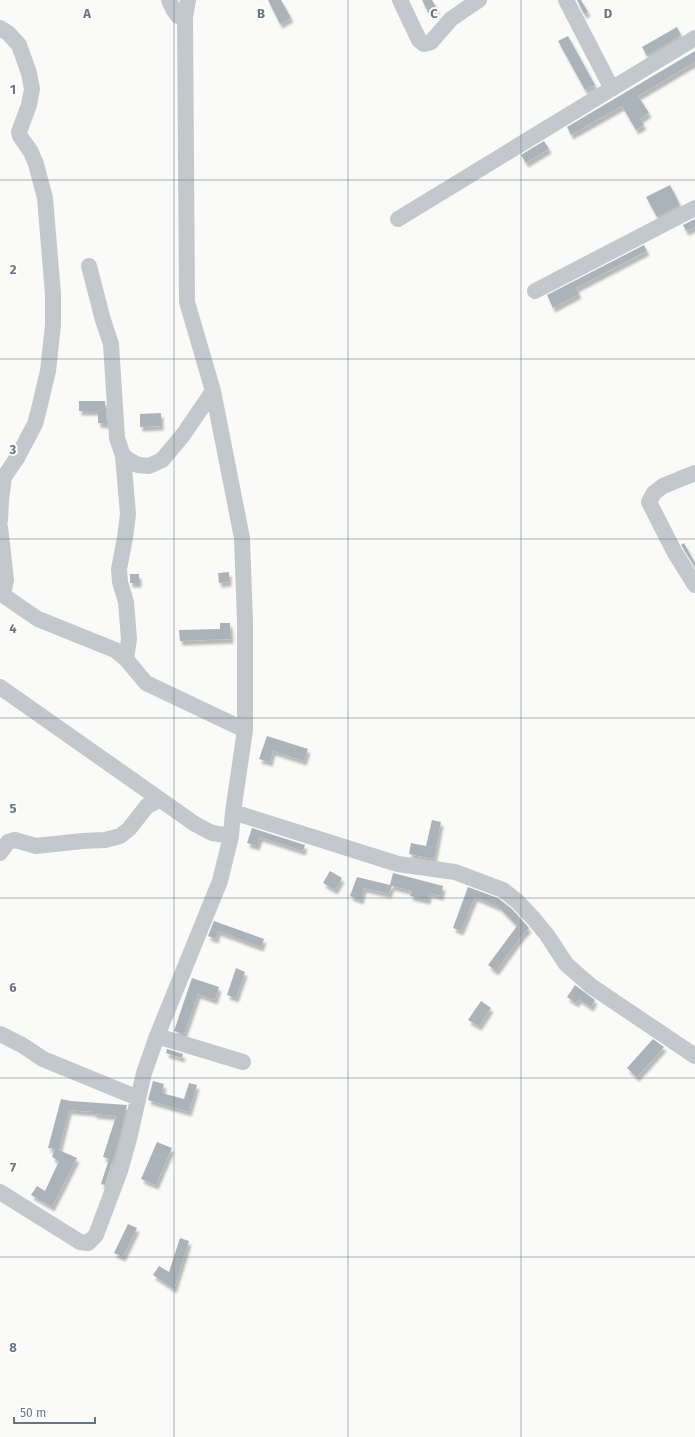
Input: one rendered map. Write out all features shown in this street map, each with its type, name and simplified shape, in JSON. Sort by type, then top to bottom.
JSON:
[{"type":"street","points":[[170,0],[173,9],[178,16],[186,17]]},
{"type":"street","points":[[0,1192],[80,1242],[88,1243],[96,1235],[120,1171],[144,1073],[157,1036],[220,881],[231,836],[245,730],[245,622],[242,538],[213,391],[187,302],[186,17],[188,0]]},
{"type":"street","points":[[400,0],[419,40],[424,44],[431,42],[451,19],[479,0]]},
{"type":"street","points":[[566,0],[568,8],[612,89]]},
{"type":"street","points":[[0,28],[8,33],[19,45],[29,74],[32,90],[29,105],[19,132],[31,152],[36,164],[45,198],[53,294],[53,325],[48,371],[40,409],[35,424],[17,458],[4,478],[0,520]]},
{"type":"street","points":[[398,219],[695,38]]},
{"type":"street","points":[[535,291],[695,208]]},
{"type":"street","points":[[90,266],[103,320],[111,344],[117,438],[124,456],[128,514],[119,569],[120,582],[126,602],[128,624],[129,638],[126,659]]},
{"type":"street","points":[[124,456],[138,465],[149,466],[162,460],[183,435],[213,391]]},
{"type":"street","points":[[695,472],[663,486],[654,493],[649,502],[675,553],[695,585]]},
{"type":"street","points":[[0,527],[6,580],[1,594],[38,619],[115,650],[126,659],[146,683],[245,730]]},
{"type":"street","points":[[0,687],[195,824],[212,833],[231,836]]},
{"type":"street","points":[[0,853],[8,842],[15,840],[36,846],[47,846],[83,841],[105,840],[120,836],[129,829],[147,806],[159,800]]},
{"type":"street","points":[[233,812],[398,864],[455,872],[503,890],[518,902],[533,918],[547,935],[566,964],[591,986],[695,1056]]},
{"type":"street","points":[[0,1034],[22,1044],[43,1059],[138,1098]]},
{"type":"street","points":[[157,1036],[242,1062]]},
{"type":"building","points":[[268,0],[281,0],[291,18],[280,24]]},
{"type":"building","points":[[422,0],[432,0],[437,9],[429,14]]},
{"type":"building","points":[[577,0],[581,0],[588,12],[584,14]]},
{"type":"building","points":[[677,27],[681,35],[647,56],[642,47]]},
{"type":"building","points":[[568,36],[595,85],[585,90],[558,41]]},
{"type":"building","points":[[695,51],[695,62],[638,96],[649,113],[640,119],[644,125],[636,130],[622,106],[571,135],[567,127]]},
{"type":"building","points":[[544,141],[549,149],[526,163],[521,155]]},
{"type":"building","points":[[670,185],[680,205],[657,217],[646,197]]},
{"type":"building","points":[[695,219],[695,227],[686,231],[683,225]]},
{"type":"building","points":[[644,245],[647,251],[576,288],[579,294],[553,308],[547,295]]},
{"type":"building","points":[[79,401],[105,401],[107,424],[98,423],[98,411],[79,411]]},
{"type":"building","points":[[161,413],[161,426],[140,427],[140,414]]},
{"type":"building","points":[[684,543],[695,563],[695,567],[681,545]]},
{"type":"building","points":[[229,572],[229,582],[219,583],[218,573]]},
{"type":"building","points":[[130,574],[139,574],[139,583],[130,583]]},
{"type":"building","points":[[220,623],[230,623],[231,639],[180,641],[179,630],[220,629]]},
{"type":"building","points":[[267,736],[308,749],[304,761],[273,751],[270,762],[259,759]]},
{"type":"building","points":[[432,820],[441,822],[434,859],[409,854],[411,843],[426,846]]},
{"type":"building","points":[[252,828],[305,845],[303,851],[260,837],[257,846],[247,843]]},
{"type":"building","points":[[330,871],[342,878],[335,890],[323,883]]},
{"type":"building","points":[[393,873],[443,886],[441,896],[429,893],[428,900],[410,896],[412,891],[392,886],[389,894],[364,888],[361,900],[350,896],[357,877],[390,885]]},
{"type":"building","points":[[468,887],[498,898],[512,909],[529,928],[496,971],[488,965],[517,926],[499,907],[475,897],[461,931],[453,928]]},
{"type":"building","points":[[214,921],[264,939],[261,947],[218,931],[216,939],[208,936]]},
{"type":"building","points":[[236,968],[245,972],[236,998],[227,995]]},
{"type":"building","points":[[192,978],[219,987],[215,1000],[198,994],[184,1034],[174,1031]]},
{"type":"building","points":[[575,985],[595,1000],[591,1007],[579,999],[576,1003],[567,997]]},
{"type":"building","points":[[481,1001],[491,1008],[479,1026],[468,1020]]},
{"type":"building","points":[[653,1039],[664,1047],[637,1077],[627,1068]]},
{"type":"building","points":[[167,1049],[183,1054],[182,1058],[166,1053]]},
{"type":"building","points":[[153,1081],[164,1084],[162,1093],[184,1099],[189,1083],[197,1085],[189,1112],[148,1100]]},
{"type":"building","points":[[61,1099],[127,1105],[120,1137],[105,1185],[101,1184],[109,1159],[103,1157],[116,1116],[69,1110],[59,1150],[77,1158],[52,1207],[31,1195],[37,1186],[45,1191],[59,1161],[52,1157],[55,1149],[48,1148]]},
{"type":"building","points":[[157,1142],[172,1148],[156,1185],[141,1179]]},
{"type":"building","points":[[128,1224],[137,1228],[123,1257],[114,1253]]},
{"type":"building","points":[[180,1238],[189,1241],[174,1289],[153,1275],[159,1266],[169,1272]]}]
